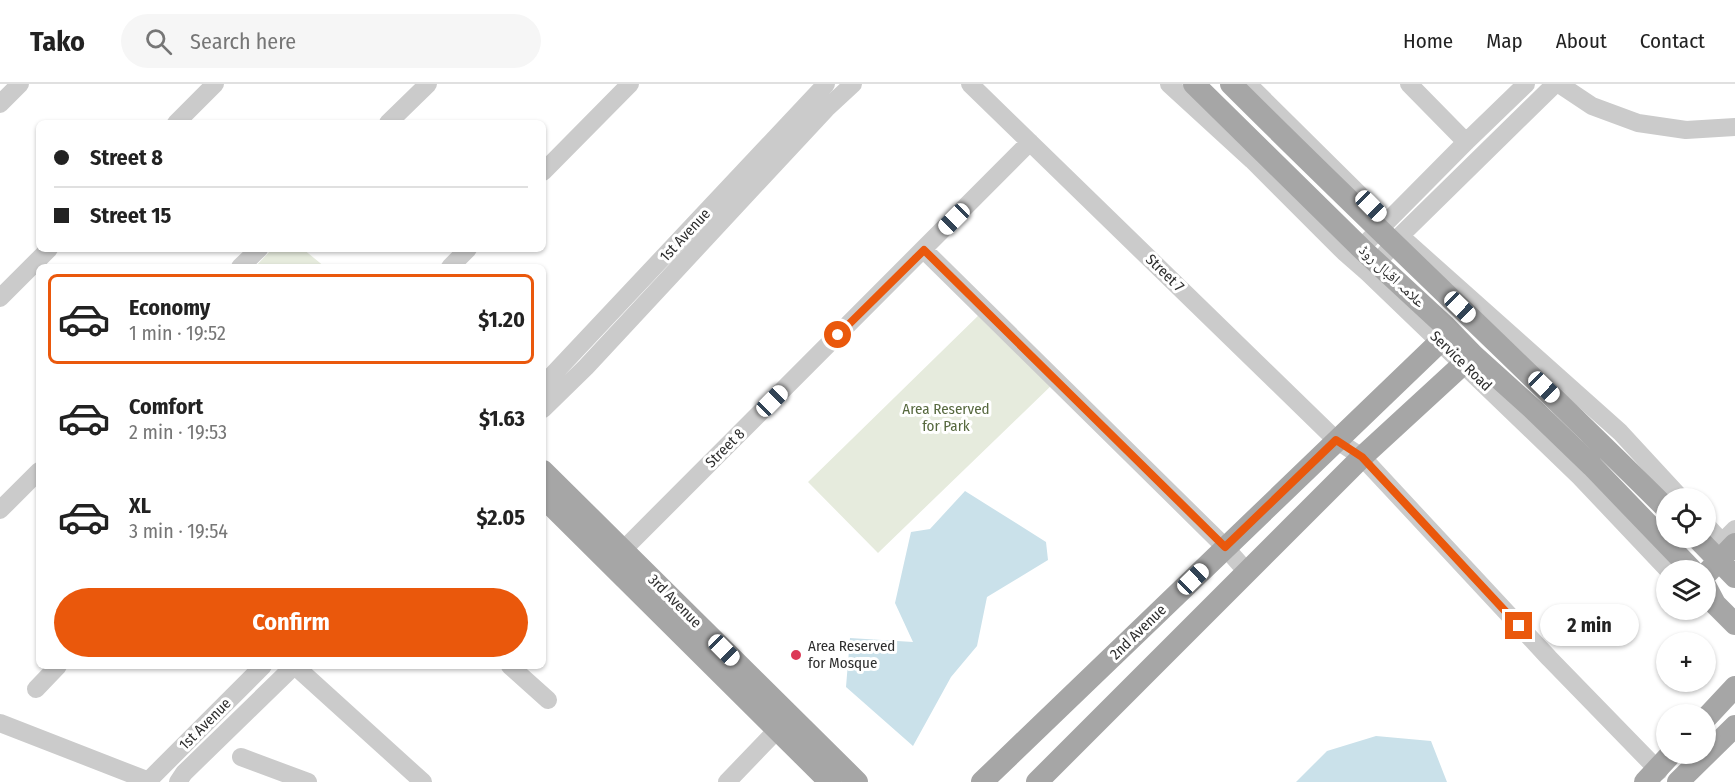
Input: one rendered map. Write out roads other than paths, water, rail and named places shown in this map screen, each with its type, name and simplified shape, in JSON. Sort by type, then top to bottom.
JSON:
[{"type":"main road","name":"علامہ اقبال روڈ","points":[[1194,84],[1364,260],[1468,359],[1534,410],[1592,466],[1682,560]]},
{"type":"main road","points":[[1231,84],[1390,233],[1656,498]]},
{"type":"main road","name":"2nd Avenue","points":[[982,782],[1445,337]]},
{"type":"main road","points":[[1037,782],[1362,457],[1468,359]]},
{"type":"main road","name":"3rd Avenue","points":[[546,474],[857,782]]},
{"type":"main road","name":"3rd Avenue","points":[[546,500],[830,782]]},
{"type":"main road","points":[[1716,563],[1735,543]]},
{"type":"main road","points":[[1716,569],[1735,577]]},
{"type":"main road","points":[[1716,593],[1735,584]]},
{"type":"main road","points":[[1716,603],[1735,624]]},
{"type":"main road","points":[[1716,707],[1735,687]]},
{"type":"main road","points":[[1662,771],[1735,726]]},
{"type":"street","points":[[0,104],[20,84]]},
{"type":"street","points":[[179,120],[215,84]]},
{"type":"street","points":[[391,120],[428,84]]},
{"type":"street","points":[[546,169],[630,84]]},
{"type":"street","name":"1st Avenue","points":[[546,382],[826,84]]},
{"type":"street","points":[[546,406],[586,367],[853,84]]},
{"type":"street","name":"Street 7","points":[[970,84],[1336,440],[1362,457],[1549,658],[1662,771]]},
{"type":"street","points":[[1169,84],[1364,260],[1390,233],[1466,142],[1527,84]]},
{"type":"street","points":[[1248,84],[1390,233],[1620,432],[1672,488]]},
{"type":"street","points":[[1409,84],[1466,142]]},
{"type":"street","points":[[1390,233],[1557,84],[1592,106],[1638,123],[1686,130],[1735,127]]},
{"type":"street","name":"Street 8","points":[[622,550],[1030,142]]},
{"type":"street","points":[[924,250],[1225,547],[1247,572]]},
{"type":"street","points":[[0,298],[46,252]]},
{"type":"street","points":[[243,264],[256,252]]},
{"type":"street","points":[[453,264],[465,252]]},
{"type":"street","name":"Service Road","points":[[1468,359],[1659,560]]},
{"type":"street","points":[[0,510],[36,474]]},
{"type":"street","points":[[1716,536],[1722,542],[1735,529]]},
{"type":"street","points":[[36,688],[55,669]]},
{"type":"street","name":"1st Avenue","points":[[148,781],[260,669]]},
{"type":"street","points":[[178,782],[184,772],[291,669]]},
{"type":"street","points":[[297,669],[423,782]]},
{"type":"street","points":[[513,669],[548,700]]},
{"type":"street","points":[[0,723],[148,781]]},
{"type":"street","points":[[727,782],[777,730]]},
{"type":"street","points":[[242,757],[308,782]]},
{"type":"water","points":[[965,491],[1046,542],[1048,560],[987,597],[977,646],[951,677],[913,746],[846,687],[850,638],[913,642],[895,603],[911,532],[930,529]]},
{"type":"water","points":[[1376,736],[1431,741],[1447,782],[1296,782],[1327,751]]},
{"type":"place","name":"Area Reserved for Mosque","points":[[796,655]]},
{"type":"park label","name":"Area Reserved for Park","points":[[946,418]]}]
